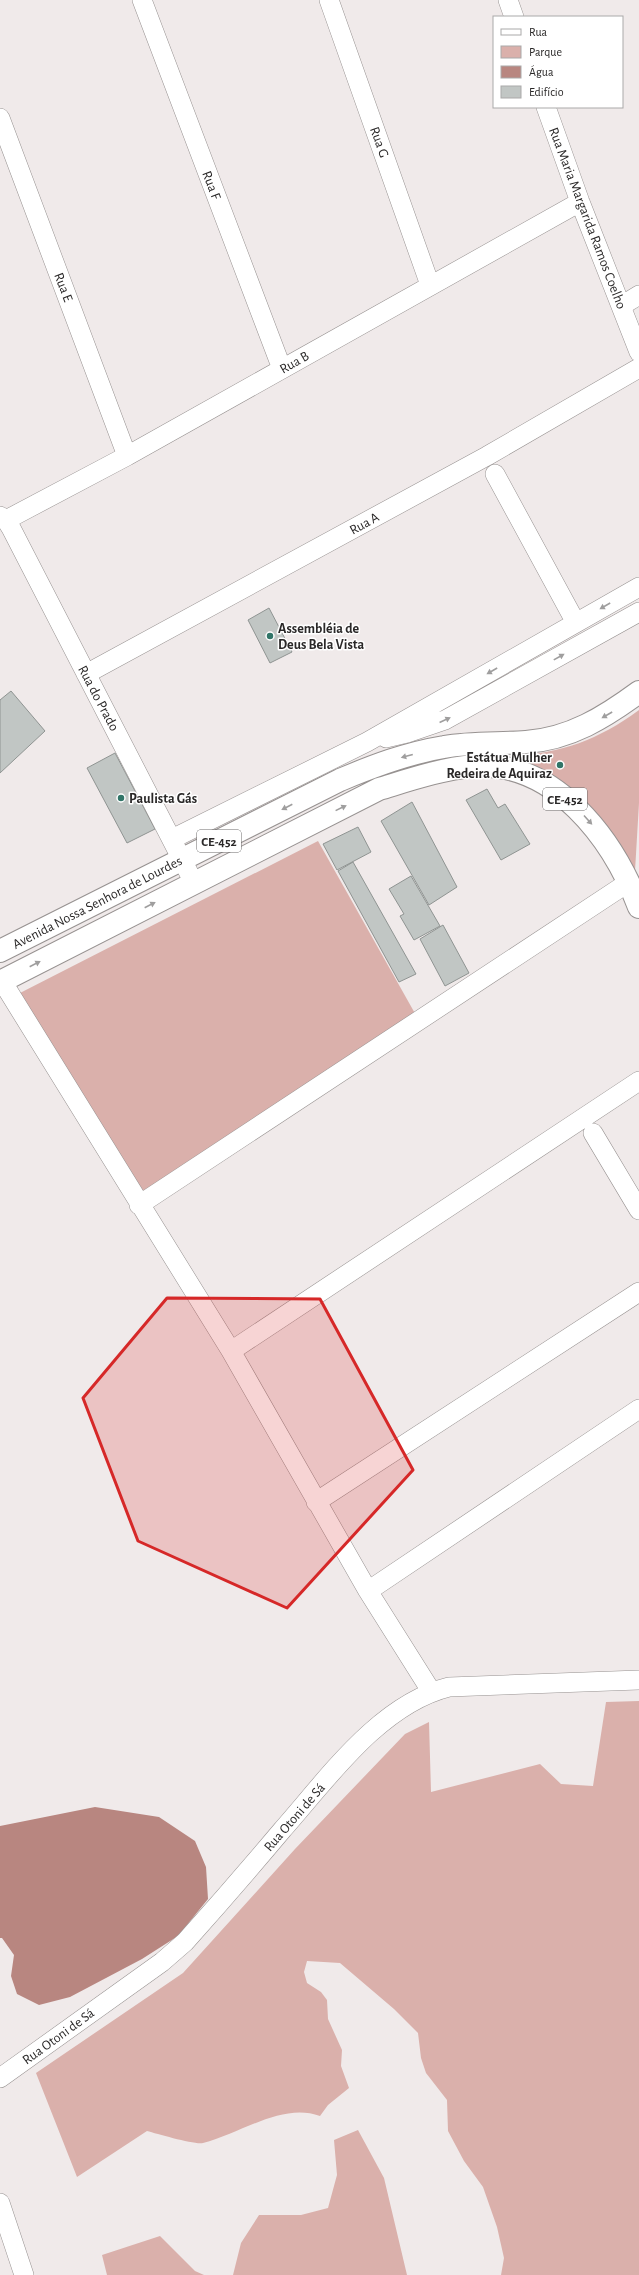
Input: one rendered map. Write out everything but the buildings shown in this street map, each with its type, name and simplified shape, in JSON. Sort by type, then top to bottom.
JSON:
[{"type":"main road","name":"Avenida Nossa Senhora de Lourdes","points":[[0,950],[340,780],[379,764],[444,747],[529,742],[558,737],[588,726],[614,711],[639,692]]},
{"type":"main road","name":"Avenida Nossa Senhora de Lourdes","points":[[1,981],[378,789],[440,772],[473,766],[499,767],[527,776],[555,791],[581,812],[600,833],[629,882]]},
{"type":"main road","name":"CE-452","points":[[629,882],[639,907]]},
{"type":"street","name":"Rua F","points":[[142,0],[282,369]]},
{"type":"street","name":"Rua G","points":[[329,0],[430,284]]},
{"type":"street","points":[[508,0],[514,16]]},
{"type":"street","name":"Rua Maria Margarida Ramos Coelho","points":[[546,108],[580,202],[639,352]]},
{"type":"street","name":"Rua E","points":[[0,118],[127,456]]},
{"type":"street","name":"Rua B","points":[[3,518],[127,456],[430,284],[580,202]]},
{"type":"street","points":[[621,306],[639,295]]},
{"type":"street","name":"Rua A","points":[[86,674],[487,456],[639,368]]},
{"type":"street","points":[[495,474],[576,623]]},
{"type":"street","name":"Rua do Prado","points":[[3,518],[86,674],[194,883]]},
{"type":"street","points":[[172,839],[367,742],[639,587]]},
{"type":"street","points":[[367,742],[407,733],[445,720],[639,612]]},
{"type":"street","points":[[140,1205],[629,882]]},
{"type":"street","points":[[1,981],[231,1351],[368,1591],[431,1691]]},
{"type":"street","points":[[231,1351],[639,1081]]},
{"type":"street","points":[[593,1133],[639,1210]]},
{"type":"street","points":[[316,1502],[639,1292]]},
{"type":"street","points":[[368,1591],[639,1409]]},
{"type":"street","name":"Rua Otoni de Sá","points":[[0,2078],[155,1967],[185,1942],[347,1756],[389,1716],[431,1691],[449,1687],[639,1680]]},
{"type":"street","points":[[0,2203],[24,2275]]},
{"type":"highlighted area","points":[[167,1298],[320,1299],[413,1470],[287,1608],[138,1541],[83,1398]]},
{"type":"green space","points":[[639,710],[639,803],[635,871],[614,841],[511,763],[512,756],[547,752],[594,737]]},
{"type":"green space","points":[[318,841],[417,1017],[140,1199],[20,993]]},
{"type":"green space","points":[[639,1701],[639,2275],[501,2275],[504,2258],[497,2227],[483,2187],[464,2161],[448,2131],[447,2100],[426,2073],[421,2058],[418,2033],[394,2009],[340,1963],[307,1961],[304,1972],[307,1983],[321,1992],[327,2000],[328,2019],[342,2050],[341,2066],[349,2088],[328,2105],[320,2116],[306,2113],[291,2113],[276,2116],[203,2143],[185,2141],[147,2131],[77,2177],[36,2073],[183,1973],[295,1849],[405,1734],[429,1722],[431,1792],[540,1764],[561,1784],[593,1786],[606,1702]]},
{"type":"green space","points":[[358,2130],[384,2178],[407,2275],[233,2275],[241,2243],[259,2215],[301,2215],[328,2208],[337,2175],[334,2140]]},
{"type":"green space","points":[[160,2236],[195,2271],[204,2275],[107,2275],[102,2255]]},
{"type":"water","points":[[95,1807],[159,1817],[195,1841],[206,1867],[208,1899],[178,1936],[142,1959],[70,1997],[39,2005],[17,1994],[11,1976],[14,1955],[2,1938],[0,1938],[0,1826]]},
{"type":"place","name":"Assembléia de Deus Bela Vista","points":[[270,636]]},
{"type":"place","name":"Estátua Mulher Redeira de Aquiraz","points":[[560,765]]},
{"type":"place","name":"Paulista Gás","points":[[121,798]]}]
